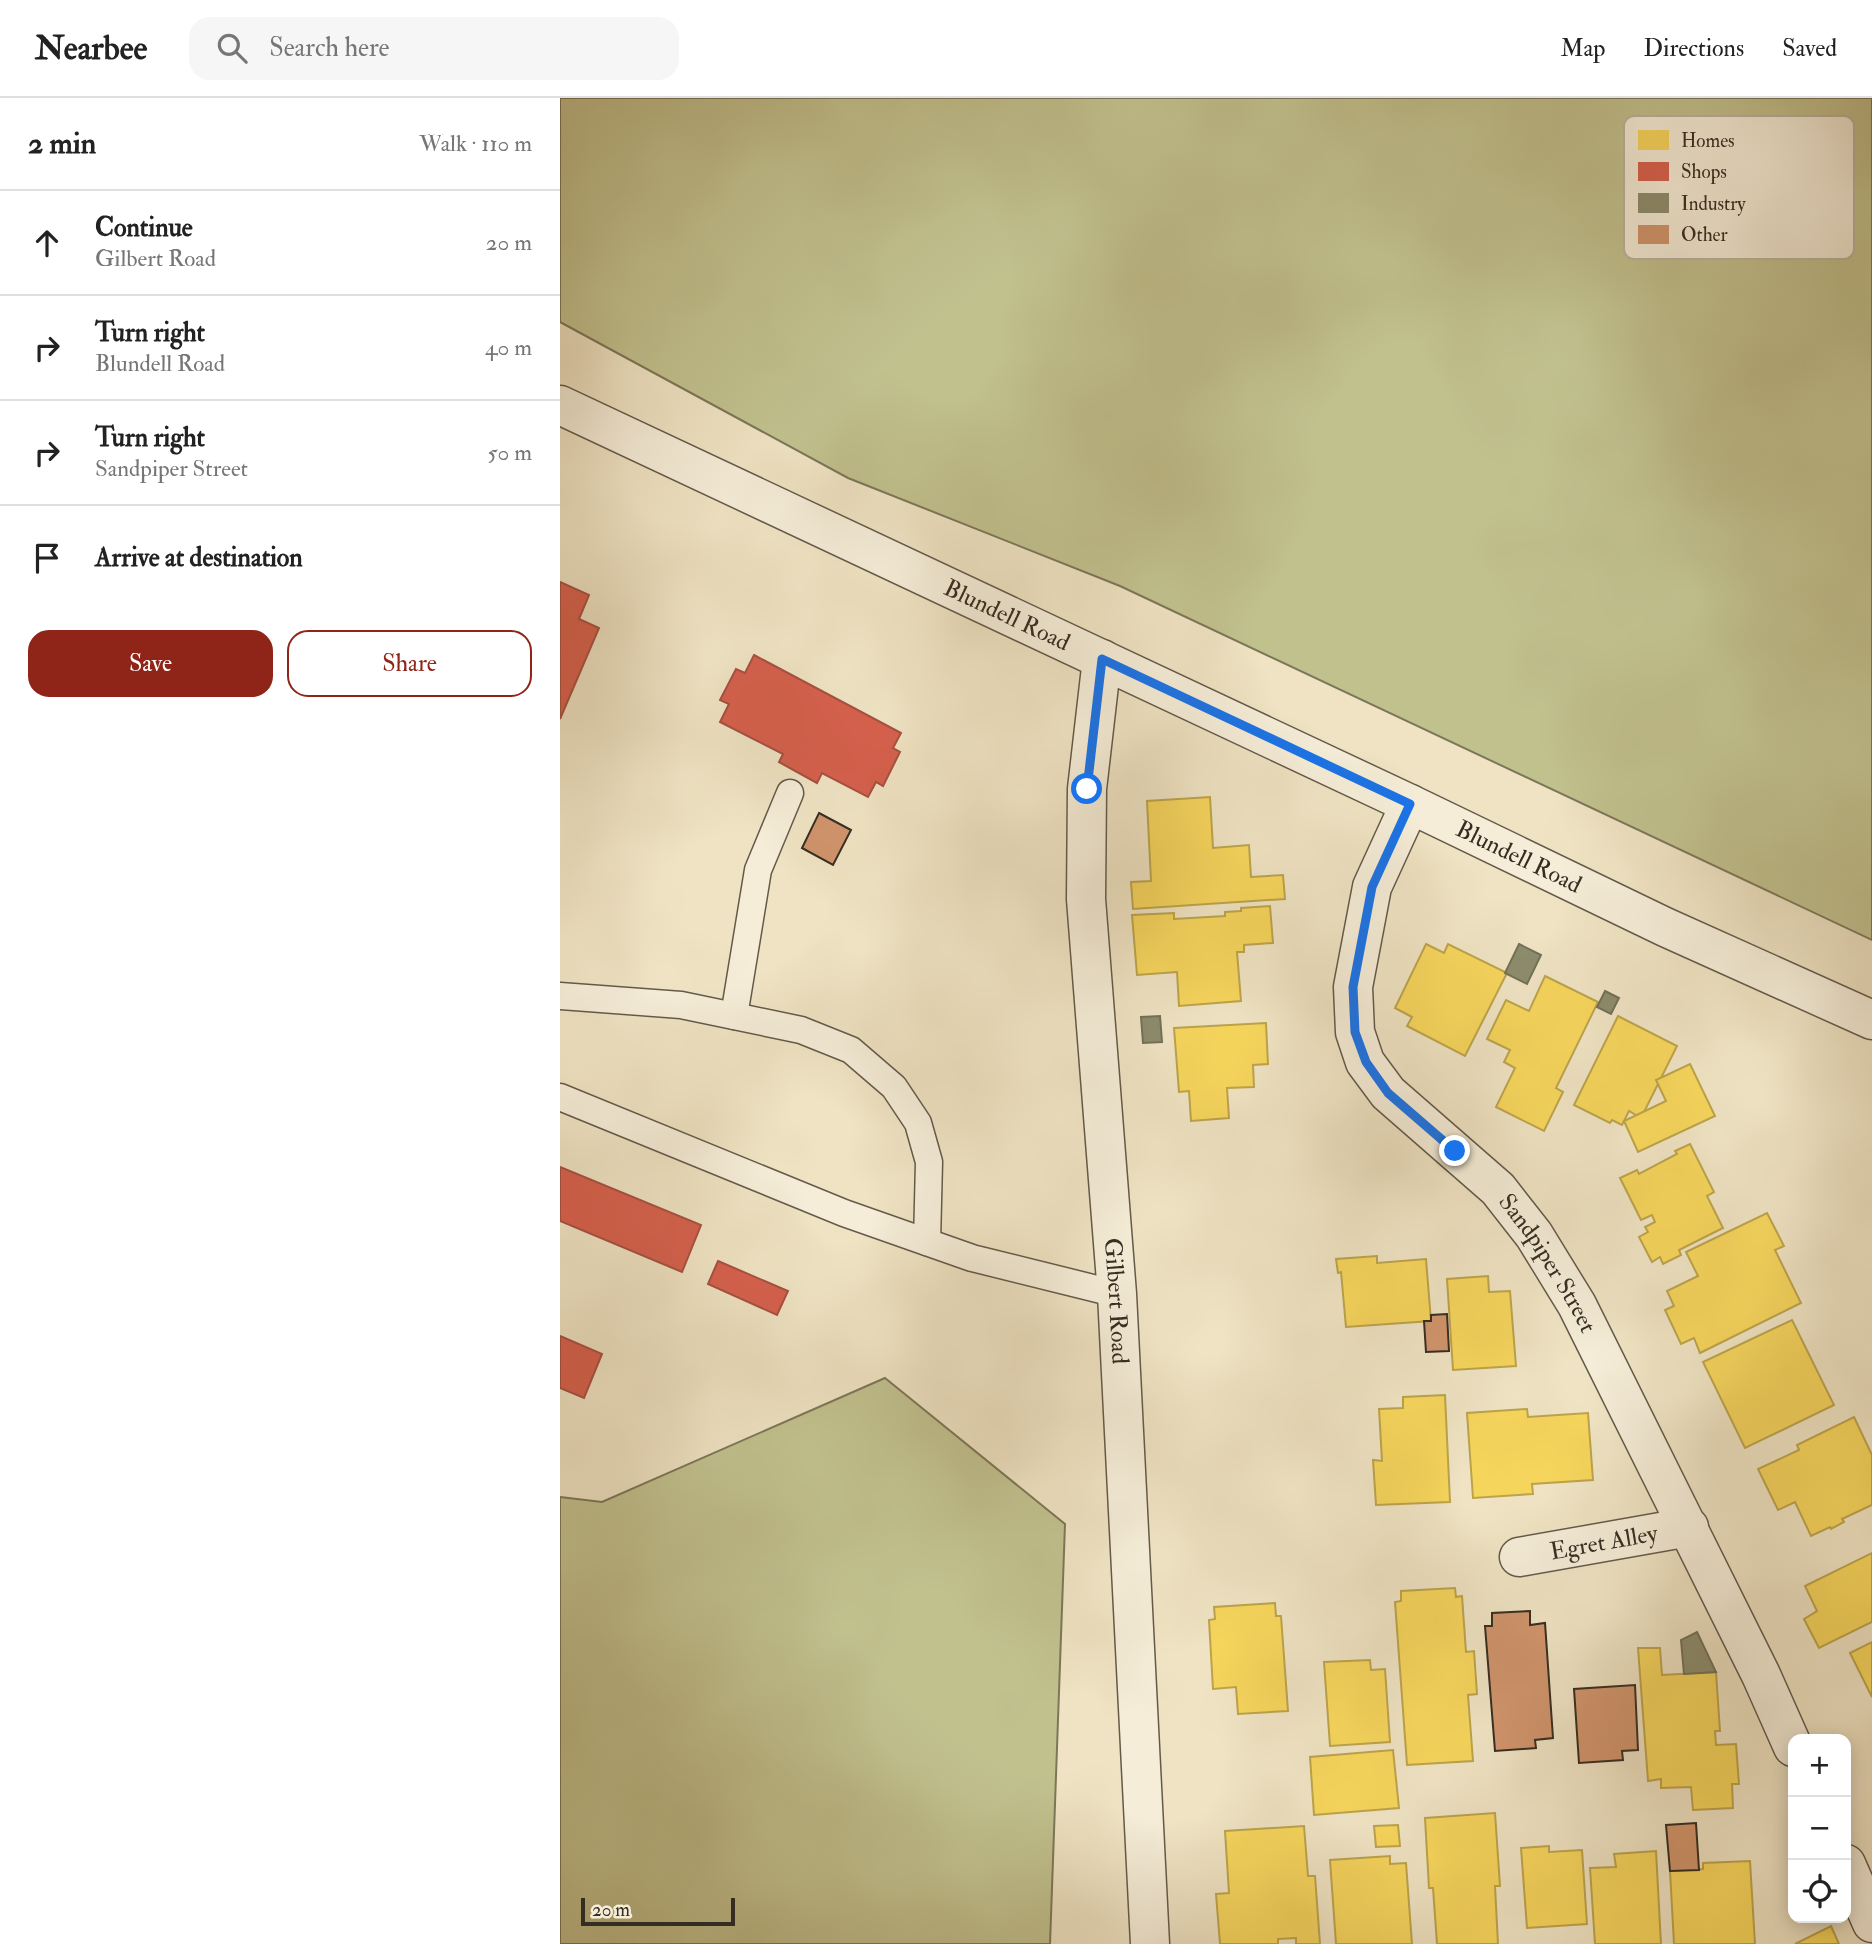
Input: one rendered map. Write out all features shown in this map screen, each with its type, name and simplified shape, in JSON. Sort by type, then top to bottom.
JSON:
[{"type":"street","name":"Blundell Road","points":[[560,405],[1665,926],[1872,1020]]},
{"type":"street","name":"Gilbert Road","points":[[1102,659],[1087,789],[1086,899],[1117,1294],[1150,1944]]},
{"type":"street","name":"Sandpiper Street","points":[[1410,804],[1372,887],[1353,987],[1355,1032],[1366,1062],[1388,1093],[1497,1189],[1534,1235],[1577,1305],[1689,1527],[1788,1736]]},
{"type":"street","name":"Egret Alley","points":[[1519,1557],[1689,1527]]},
{"type":"street","points":[[1851,1875],[1872,1923]]},
{"type":"lane","points":[[734,1016],[758,870],[790,793]]},
{"type":"lane","points":[[560,996],[681,1005],[801,1030],[851,1050],[894,1087],[918,1123],[929,1162],[928,1242]]},
{"type":"lane","points":[[560,1097],[844,1213],[972,1258],[1117,1294]]},
{"type":"green space","points":[[560,98],[1872,98],[1872,940],[1120,586],[848,478],[560,322]]},
{"type":"green space","points":[[885,1378],[1065,1524],[1050,1944],[560,1944],[560,1497],[602,1502]]},
{"type":"building: Homes","points":[[1210,797],[1213,848],[1249,845],[1251,877],[1283,875],[1285,899],[1133,909],[1131,882],[1151,881],[1147,801]]},
{"type":"building: Homes","points":[[1270,906],[1273,943],[1244,945],[1244,952],[1237,952],[1241,1001],[1179,1006],[1177,972],[1137,975],[1132,915],[1174,913],[1174,919],[1225,916],[1225,912],[1241,911],[1241,908]]},
{"type":"building: Homes","points":[[1426,944],[1444,953],[1448,944],[1507,973],[1465,1056],[1407,1026],[1412,1017],[1395,1008]]},
{"type":"building: Homes","points":[[1545,976],[1598,1002],[1556,1088],[1563,1092],[1544,1131],[1496,1107],[1515,1068],[1504,1062],[1510,1050],[1487,1039],[1506,1000],[1529,1011]]},
{"type":"building: Homes","points":[[1618,1016],[1677,1046],[1641,1118],[1629,1111],[1622,1125],[1612,1120],[1610,1123],[1574,1105]]},
{"type":"building: Homes","points":[[1266,1023],[1268,1064],[1253,1065],[1254,1087],[1227,1088],[1229,1118],[1191,1121],[1189,1091],[1179,1092],[1174,1028]]},
{"type":"building: Homes","points":[[1690,1064],[1715,1116],[1638,1152],[1624,1121],[1666,1101],[1656,1080]]},
{"type":"building: Homes","points":[[1690,1144],[1714,1192],[1707,1196],[1723,1228],[1679,1250],[1681,1255],[1663,1264],[1660,1257],[1652,1262],[1639,1237],[1648,1232],[1645,1227],[1655,1222],[1652,1215],[1641,1220],[1620,1178],[1637,1170],[1639,1174]]},
{"type":"building: Homes","points":[[1767,1213],[1784,1246],[1775,1250],[1801,1303],[1700,1353],[1694,1338],[1681,1344],[1665,1310],[1674,1306],[1667,1291],[1698,1276],[1686,1252]]},
{"type":"building: Homes","points":[[1377,1256],[1377,1263],[1426,1259],[1431,1321],[1346,1327],[1341,1272],[1338,1273],[1336,1259]]},
{"type":"building: Homes","points":[[1488,1276],[1489,1292],[1510,1291],[1516,1366],[1453,1370],[1447,1279]]},
{"type":"building: Homes","points":[[1792,1320],[1834,1405],[1745,1448],[1703,1362]]},
{"type":"building: Homes","points":[[1445,1395],[1450,1502],[1376,1505],[1373,1460],[1382,1461],[1379,1409],[1403,1408],[1403,1397]]},
{"type":"building: Homes","points":[[1527,1409],[1528,1417],[1588,1413],[1593,1480],[1532,1484],[1533,1494],[1473,1498],[1467,1413]]},
{"type":"building: Homes","points":[[1854,1417],[1872,1455],[1872,1505],[1842,1519],[1844,1522],[1831,1529],[1830,1527],[1811,1536],[1795,1502],[1778,1510],[1758,1469],[1799,1450],[1797,1445]]},
{"type":"building: Homes","points":[[1872,1553],[1872,1622],[1819,1648],[1804,1619],[1817,1611],[1805,1586]]},
{"type":"building: Homes","points":[[1455,1588],[1456,1597],[1462,1596],[1466,1652],[1474,1651],[1477,1694],[1468,1695],[1473,1761],[1407,1765],[1395,1602],[1401,1601],[1401,1591]]},
{"type":"building: Homes","points":[[1275,1603],[1276,1616],[1281,1616],[1288,1711],[1238,1714],[1236,1687],[1213,1689],[1209,1620],[1215,1619],[1214,1607]]},
{"type":"building: Homes","points":[[1872,1642],[1872,1697],[1850,1653]]},
{"type":"building: Homes","points":[[1638,1648],[1660,1648],[1662,1675],[1716,1672],[1720,1731],[1715,1731],[1716,1745],[1736,1744],[1739,1784],[1732,1784],[1733,1808],[1693,1810],[1691,1787],[1661,1788],[1661,1779],[1648,1781]]},
{"type":"building: Homes","points":[[1370,1660],[1371,1670],[1385,1669],[1390,1742],[1330,1746],[1324,1662]]},
{"type":"building: Homes","points":[[1393,1750],[1399,1808],[1314,1815],[1310,1757]]},
{"type":"building: Homes","points":[[1495,1813],[1500,1886],[1495,1886],[1498,1944],[1437,1944],[1433,1888],[1429,1888],[1425,1818]]},
{"type":"building: Homes","points":[[1398,1825],[1400,1846],[1376,1847],[1374,1826]]},
{"type":"building: Homes","points":[[1304,1826],[1308,1876],[1315,1876],[1320,1944],[1296,1944],[1296,1938],[1278,1939],[1278,1944],[1220,1944],[1216,1894],[1229,1893],[1225,1831]]},
{"type":"building: Homes","points":[[1549,1846],[1549,1852],[1582,1850],[1587,1924],[1527,1928],[1521,1848]]},
{"type":"building: Homes","points":[[1656,1851],[1661,1944],[1595,1944],[1590,1868],[1616,1867],[1614,1854]]},
{"type":"building: Homes","points":[[1390,1856],[1390,1864],[1406,1863],[1412,1944],[1336,1944],[1330,1860]]},
{"type":"building: Homes","points":[[1750,1861],[1755,1944],[1674,1944],[1670,1871],[1703,1869],[1703,1863]]},
{"type":"building: Homes","points":[[1831,1926],[1839,1944],[1795,1944]]},
{"type":"building: Shops","points":[[560,582],[589,595],[579,619],[599,628],[560,719]]},
{"type":"building: Shops","points":[[754,655],[901,733],[893,748],[900,752],[883,786],[876,782],[868,797],[822,773],[817,783],[779,762],[783,754],[720,722],[729,704],[720,700],[736,669],[745,673]]},
{"type":"building: Shops","points":[[560,1167],[701,1225],[682,1272],[560,1221]]},
{"type":"building: Shops","points":[[718,1261],[788,1291],[777,1315],[708,1284]]},
{"type":"building: Shops","points":[[560,1336],[602,1354],[584,1398],[560,1388]]},
{"type":"building: Industry","points":[[1519,944],[1541,955],[1527,984],[1505,973]]},
{"type":"building: Industry","points":[[1605,991],[1619,998],[1611,1014],[1597,1007]]},
{"type":"building: Industry","points":[[1160,1016],[1162,1042],[1143,1043],[1141,1017]]},
{"type":"building: Industry","points":[[1697,1632],[1716,1672],[1684,1674],[1681,1640]]},
{"type":"building: Other","points":[[819,813],[851,830],[833,865],[802,848]]},
{"type":"building: Other","points":[[1447,1314],[1449,1351],[1426,1352],[1424,1321],[1431,1321],[1431,1315]]},
{"type":"building: Other","points":[[1530,1611],[1530,1625],[1545,1623],[1553,1738],[1535,1740],[1536,1748],[1495,1751],[1485,1626],[1492,1626],[1492,1613]]},
{"type":"building: Other","points":[[1635,1685],[1638,1750],[1622,1751],[1623,1760],[1579,1763],[1574,1689]]},
{"type":"building: Other","points":[[1696,1823],[1699,1870],[1670,1871],[1666,1825]]},
{"type":"route","points":[[1087,789],[1102,659],[1410,804],[1372,887],[1353,987],[1355,1032],[1366,1062],[1388,1093],[1455,1151]]}]
